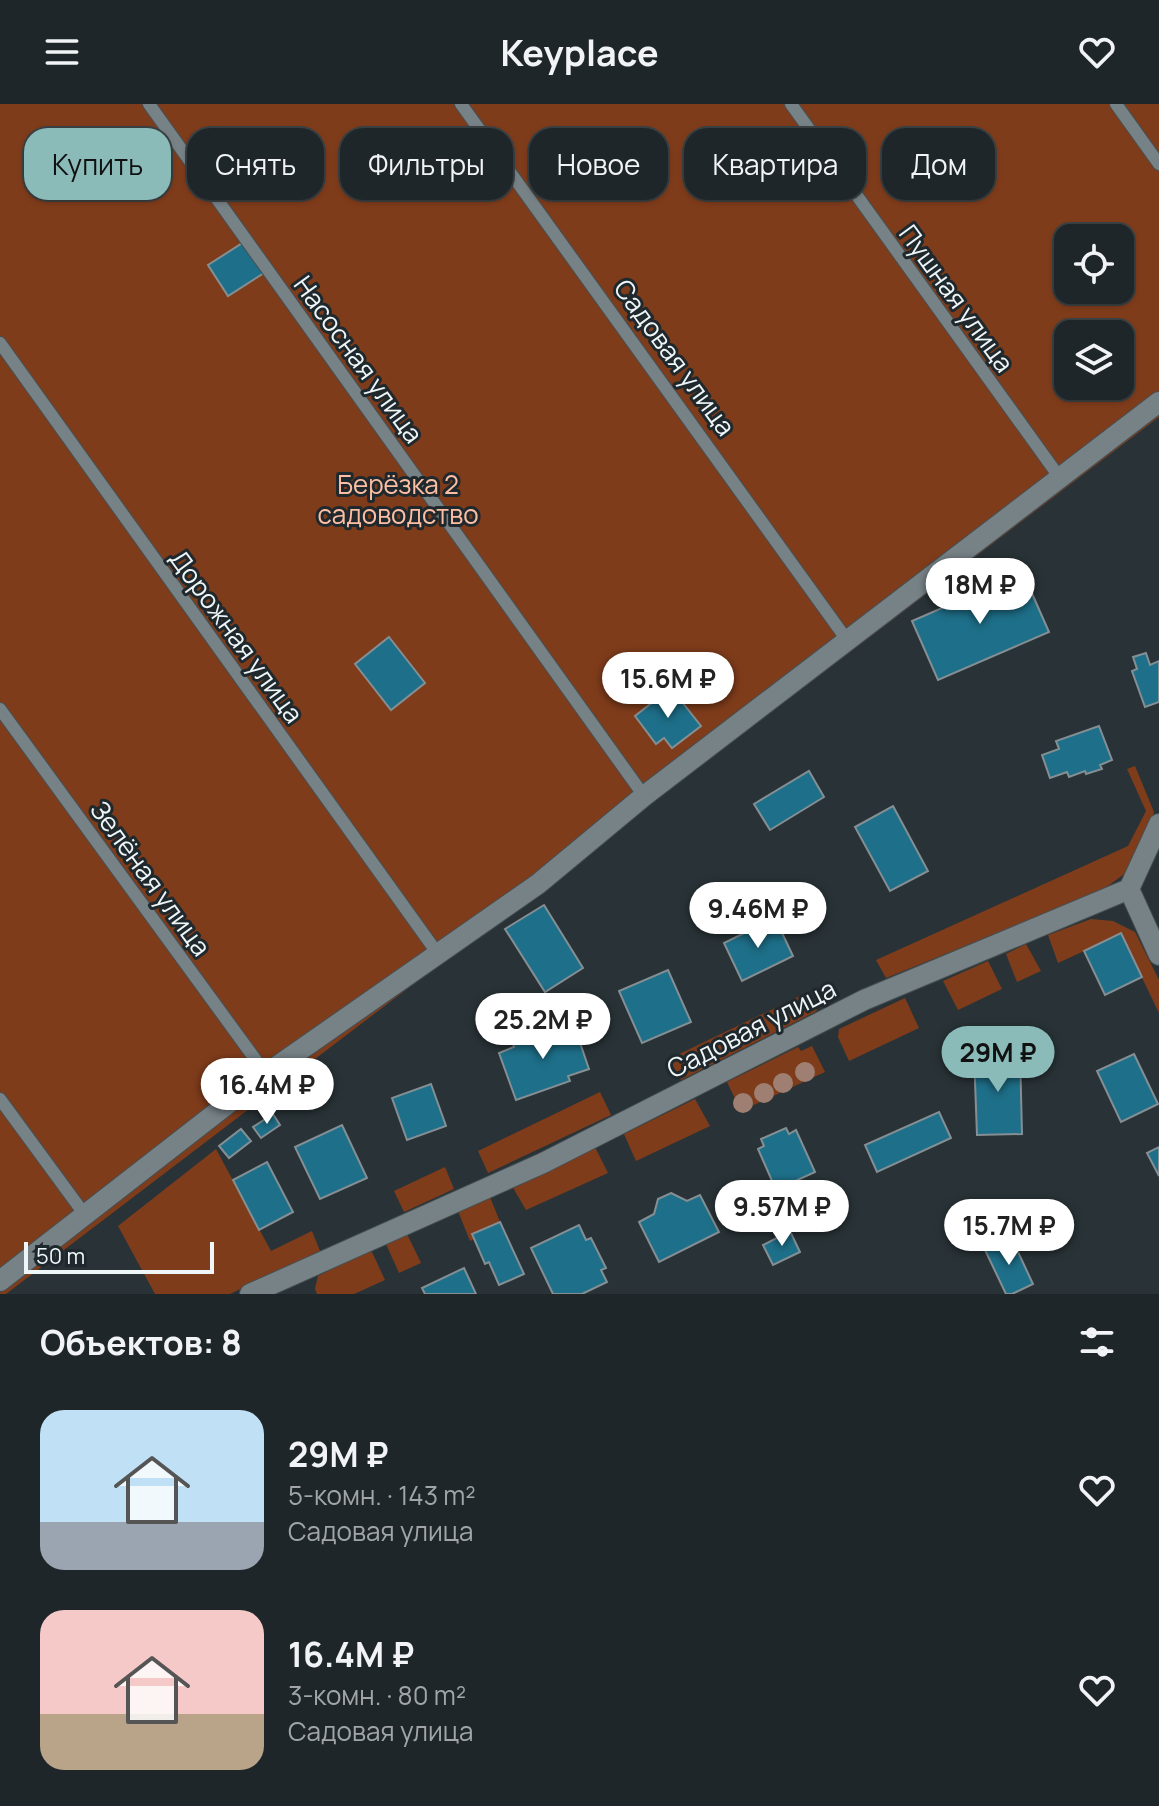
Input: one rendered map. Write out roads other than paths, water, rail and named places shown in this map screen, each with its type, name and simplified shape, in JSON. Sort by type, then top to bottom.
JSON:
[{"type":"street","points":[[0,1281],[266,1074],[538,884],[644,796],[1159,402]]},
{"type":"street","points":[[1159,824],[1129,889],[1159,955]]},
{"type":"street","name":"Садовая улица","points":[[250,1294],[543,1163],[864,1000],[1129,889]]},
{"type":"lane","name":"Насосная улица","points":[[149,104],[644,796]]},
{"type":"lane","name":"Садовая улица","points":[[461,104],[847,640]]},
{"type":"lane","name":"Пушная улица","points":[[791,104],[1060,478]]},
{"type":"lane","points":[[1116,104],[1159,164]]},
{"type":"lane","name":"Дорожная улица","points":[[0,343],[438,954]]},
{"type":"lane","name":"Зелёная улица","points":[[0,709],[266,1074]]},
{"type":"lane","points":[[0,1099],[85,1215]]},
{"type":"park label","name":"Берёзка 2 садоводство","points":[[398,499]]}]
